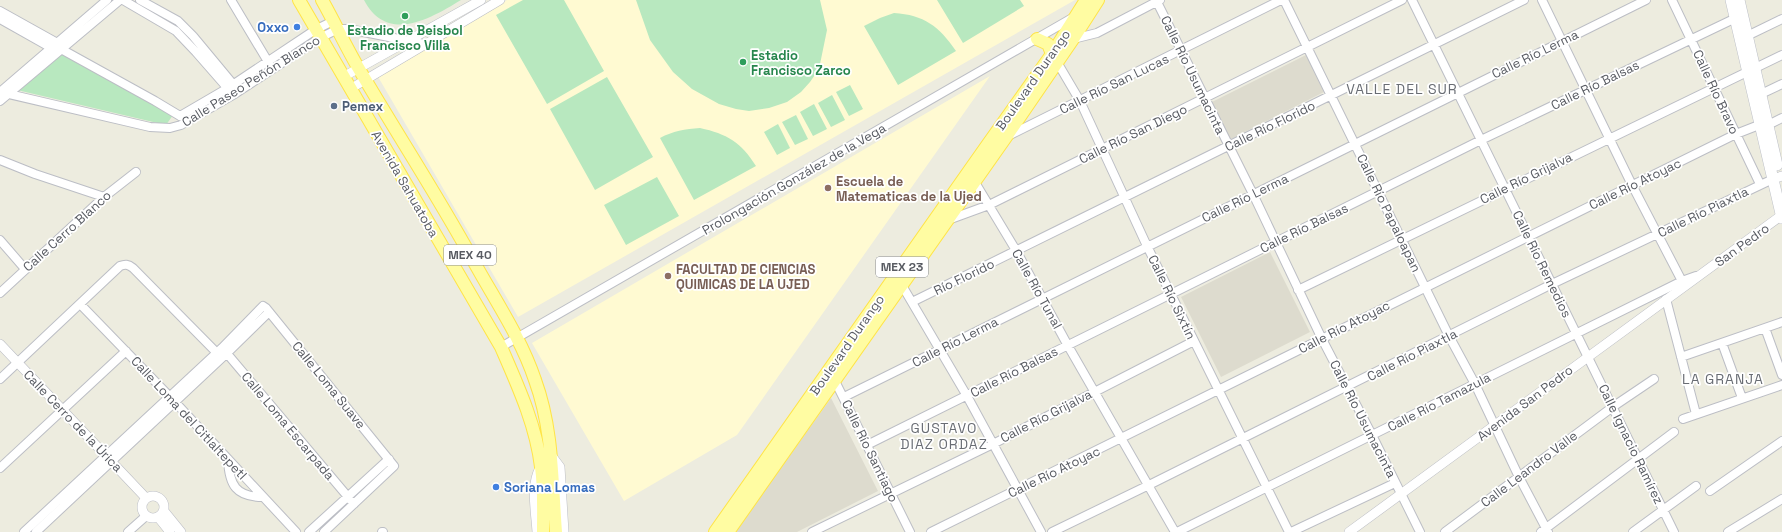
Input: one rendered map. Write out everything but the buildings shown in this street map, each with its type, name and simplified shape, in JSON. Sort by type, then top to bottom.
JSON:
[{"type":"main road","name":"Avenida Sahuatoba","points":[[298,0],[501,347],[522,395],[532,424],[541,467],[543,532]]},
{"type":"main road","name":"Avenida Sahuatoba","points":[[322,0],[359,69],[423,174],[517,339],[535,379],[546,416],[551,455],[556,532]]},
{"type":"main road","name":"Boulevard Durango","points":[[899,281],[948,220],[972,177],[988,144],[1055,58],[1073,39],[1083,15],[1086,0]]},
{"type":"main road","name":"Boulevard Durango","points":[[728,532],[832,376],[972,177],[1006,137],[1083,15],[1098,0]]},
{"type":"main road","points":[[1731,0],[1747,36],[1751,70],[1761,94],[1764,125]]},
{"type":"main road","points":[[1739,0],[1739,16],[1751,70],[1782,190]]},
{"type":"main road","points":[[1037,39],[1048,44],[1055,58]]},
{"type":"main road","points":[[1778,177],[1782,217]]},
{"type":"main road","name":"Boulevard Durango","points":[[715,532],[832,376]]},
{"type":"street","points":[[58,47],[107,0]]},
{"type":"street","points":[[0,101],[4,93],[58,47],[120,0]]},
{"type":"street","points":[[123,0],[165,23],[176,31],[233,90]]},
{"type":"street","points":[[140,0],[178,21],[193,36],[233,90]]},
{"type":"street","points":[[230,0],[270,65]]},
{"type":"street","points":[[343,76],[359,69],[481,0],[486,9]]},
{"type":"street","points":[[350,89],[500,0]]},
{"type":"street","name":"Calle Río San Lucas","points":[[988,144],[1006,137],[1080,101],[1281,0]]},
{"type":"street","name":"Calle Río Papaloapan","points":[[1284,0],[1402,239],[1424,287],[1475,384],[1545,531]]},
{"type":"street","name":"Calle Río San Diego","points":[[948,220],[989,205],[1402,0]]},
{"type":"street","name":"Calle Río Remedios","points":[[1412,0],[1588,356]]},
{"type":"street","name":"Calle Río Florido","points":[[1017,252],[1064,226],[1228,147],[1524,0]]},
{"type":"street","points":[[1542,0],[1656,234],[1683,283]]},
{"type":"street","name":"Calle Río Lerma","points":[[844,397],[1354,143],[1646,0]]},
{"type":"street","name":"Calle Río Bravo","points":[[1672,0],[1760,184]]},
{"type":"street","points":[[1073,39],[1086,37],[1097,33],[1157,1]]},
{"type":"street","name":"Calle Río Usumacinta","points":[[1157,1],[1204,99],[1253,194],[1322,339],[1348,386],[1420,532]]},
{"type":"street","points":[[0,11],[58,47]]},
{"type":"street","name":"Prolongación González de la Vega","points":[[501,347],[1037,39],[1083,15]]},
{"type":"street","name":"Calle Río Balsas","points":[[867,445],[967,396],[1067,344],[1379,192],[1481,140],[1739,16]]},
{"type":"street","points":[[0,19],[58,47],[155,100],[180,116],[181,125]]},
{"type":"street","points":[[1747,36],[1782,19]]},
{"type":"street","points":[[335,25],[424,44]]},
{"type":"street","name":"Calle Paseo Peñón Blanco","points":[[4,93],[150,127],[170,128],[181,125],[270,65],[318,34],[335,25]]},
{"type":"street","name":"Calle Río Grijalva","points":[[1298,290],[1505,188],[1782,55]]},
{"type":"street","name":"Calle Río Sixtín","points":[[1055,58],[1080,101],[1170,294],[1290,532]]},
{"type":"street","points":[[1761,94],[1782,84]]},
{"type":"street","name":"Calle Paseo Peñón Blanco","points":[[180,116],[233,90]]},
{"type":"street","name":"Calle Río Atoyac","points":[[931,532],[1122,439],[1424,287],[1736,134],[1782,118]]},
{"type":"street","points":[[0,160],[35,174],[104,197]]},
{"type":"street","name":"Calle Cerro Blanco","points":[[0,293],[104,197],[136,172]]},
{"type":"street","name":"Calle Río Tunal","points":[[972,177],[1017,252],[1067,344],[1176,532]]},
{"type":"street","name":"Calle Río Piaxtla","points":[[1052,532],[1149,486],[1552,284],[1760,184],[1778,177]]},
{"type":"street","name":"San Pedro","points":[[1701,274],[1782,217]]},
{"type":"street","points":[[0,240],[25,270]]},
{"type":"street","name":"Río Florido","points":[[912,302],[1017,252]]},
{"type":"street","name":"Calle Loma Escarpada","points":[[81,305],[120,266],[127,264],[133,268],[222,351],[354,504]]},
{"type":"street","name":"Avenida San Pedro","points":[[1349,532],[1666,299],[1683,283],[1701,274]]},
{"type":"street","points":[[899,281],[967,396],[1041,532]]},
{"type":"street","name":"Calle Río Tamazula","points":[[1176,532],[1475,384],[1576,332],[1683,283]]},
{"type":"street","points":[[1666,299],[1696,414]]},
{"type":"street","points":[[0,379],[81,305]]},
{"type":"street","name":"Calle Loma del Citlaltepetl","points":[[81,305],[172,399],[296,532]]},
{"type":"street","name":"Calle Loma Suave","points":[[222,351],[266,309],[394,466],[354,504]]},
{"type":"street","points":[[1681,358],[1782,322]]},
{"type":"street","points":[[1765,328],[1782,375]]},
{"type":"street","name":"Calle Río Grijalva","points":[[812,532],[993,444],[1094,391],[1194,342]]},
{"type":"street","points":[[1722,343],[1742,398]]},
{"type":"street","name":"Calle Cerro de la Úrica","points":[[0,344],[146,498]]},
{"type":"street","points":[[0,468],[126,351]]},
{"type":"street","points":[[24,532],[109,458],[222,351]]},
{"type":"street","name":"Calle Ignacio Ramírez","points":[[1588,356],[1614,406],[1674,532]]},
{"type":"street","name":"Calle Río Santiago","points":[[832,376],[844,397],[910,532]]},
{"type":"street","name":"Calle Leandro Valle","points":[[1445,532],[1614,406],[1654,379]]},
{"type":"street","points":[[1683,419],[1782,384]]},
{"type":"street","points":[[1545,531],[1674,432]]},
{"type":"street","points":[[1710,492],[1782,441]]},
{"type":"street","points":[[551,455],[560,468],[564,532]]},
{"type":"street","points":[[36,532],[109,458]]},
{"type":"street","points":[[228,459],[229,475],[236,488],[247,496],[263,497]]},
{"type":"street","points":[[309,532],[389,459]]},
{"type":"street","points":[[537,532],[535,488],[536,478],[541,467]]},
{"type":"street","points":[[1290,532],[1395,483]]},
{"type":"street","points":[[1633,532],[1696,486]]},
{"type":"street","points":[[161,514],[154,518],[146,516],[142,509],[142,505],[146,498],[154,496],[158,497],[164,502],[161,514],[170,532]]},
{"type":"street","points":[[1728,532],[1782,499]]},
{"type":"street","points":[[324,532],[354,504]]},
{"type":"street","points":[[161,514],[181,532]]},
{"type":"street","points":[[128,532],[146,516]]},
{"type":"shaded area","points":[[507,0],[1075,0],[518,317],[377,75],[494,9]]},
{"type":"shaded area","points":[[1306,55],[1324,92],[1229,140],[1210,103]]},
{"type":"shaded area","points":[[990,76],[737,435],[624,501],[532,343]]},
{"type":"shaded area","points":[[1270,252],[1310,332],[1221,377],[1181,297]]},
{"type":"shaded area","points":[[831,398],[878,491],[797,532],[735,532]]},
{"type":"green space","name":"Estadio de Beisbol Francisco Villa","points":[[364,0],[461,0],[423,20],[410,24],[397,24],[384,21],[374,13]]},
{"type":"green space","points":[[523,0],[564,0],[604,71],[547,104],[496,15]]},
{"type":"green space","name":"Estadio Francisco Zarco","points":[[636,0],[820,0],[827,30],[819,69],[801,92],[787,102],[769,108],[749,111],[719,104],[692,89],[673,72],[650,40]]},
{"type":"green space","points":[[937,0],[1020,0],[1024,6],[963,43]]},
{"type":"green space","points":[[894,13],[914,16],[930,23],[950,42],[956,51],[898,85],[864,26]]},
{"type":"green space","points":[[60,53],[173,115],[166,125],[17,90]]},
{"type":"green space","points":[[607,77],[653,157],[595,190],[550,109]]},
{"type":"green space","points":[[850,85],[863,109],[849,116],[836,92]]},
{"type":"green space","points":[[832,95],[845,120],[831,127],[818,103]]},
{"type":"green space","points":[[814,104],[827,129],[813,136],[800,112]]},
{"type":"green space","points":[[796,115],[808,139],[795,145],[782,122]]},
{"type":"green space","points":[[778,124],[790,148],[777,155],[764,132]]},
{"type":"green space","points":[[700,128],[726,136],[732,140],[745,151],[756,166],[694,200],[660,138],[679,131]]},
{"type":"green space","points":[[657,177],[679,216],[626,245],[604,205]]},
{"type":"place","name":"Estadio de Beisbol Francisco Villa","points":[[405,16]]},
{"type":"place","name":"Oxxo","points":[[297,27]]},
{"type":"place","name":"Estadio Francisco Zarco","points":[[743,62]]},
{"type":"place","name":"Pemex","points":[[334,106]]},
{"type":"place","name":"Escuela de Matematicas de la Ujed","points":[[828,188]]},
{"type":"place","name":"FACULTAD DE CIENCIAS QUIMICAS DE LA UJED","points":[[668,276]]},
{"type":"place","name":"Soriana Lomas","points":[[496,487]]},
{"type":"district","name":"VALLE DEL SUR","points":[[1402,89]]},
{"type":"district","name":"LA GRANJA","points":[[1723,379]]},
{"type":"district","name":"GUSTAVO DIAZ ORDAZ","points":[[944,436]]}]
